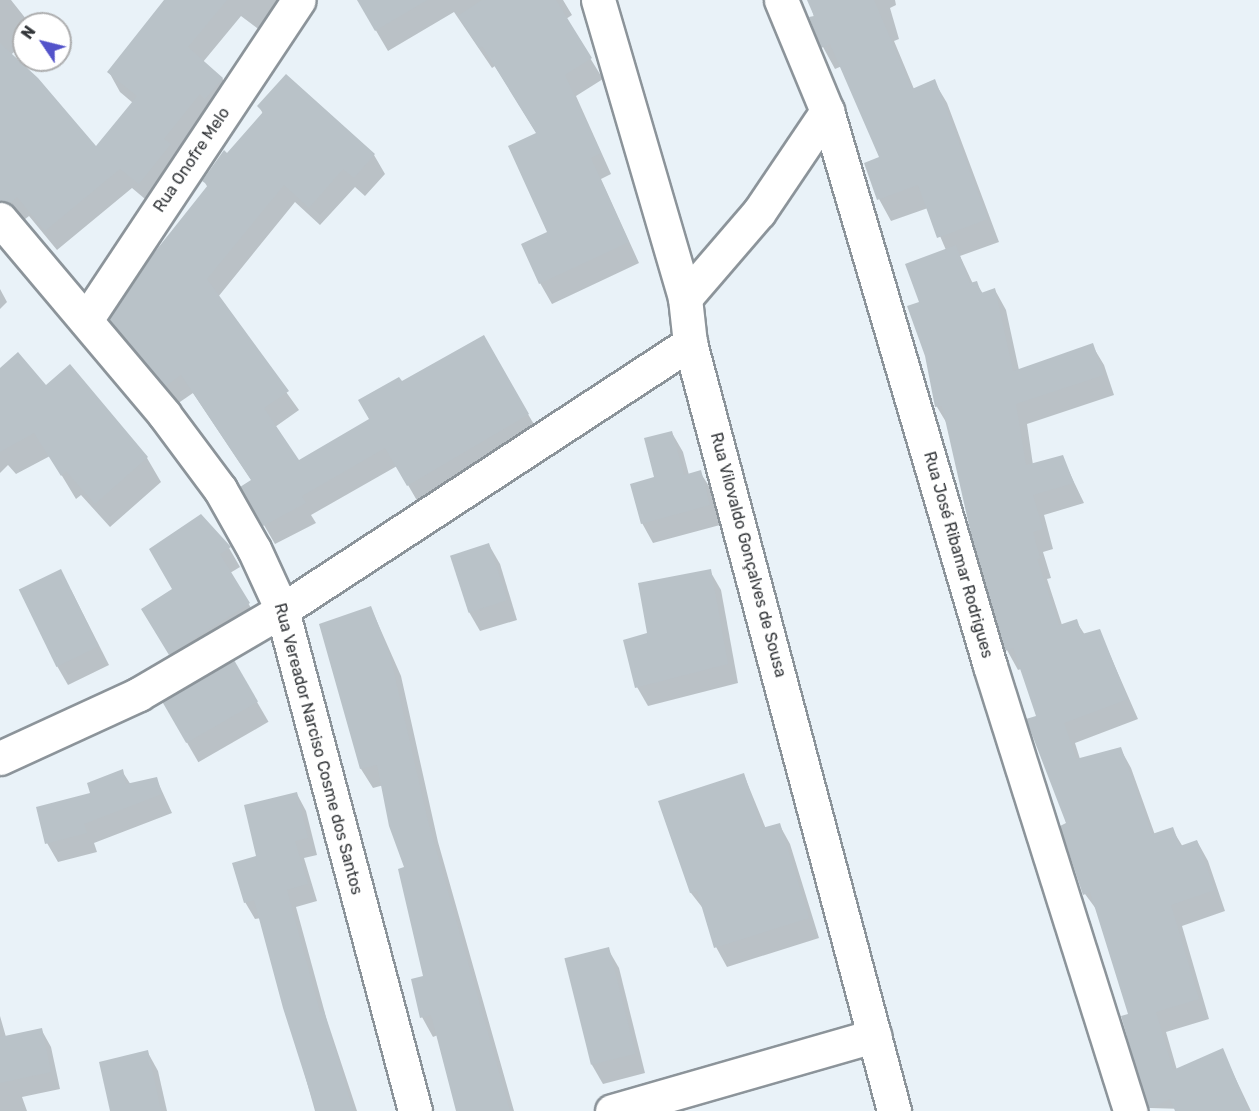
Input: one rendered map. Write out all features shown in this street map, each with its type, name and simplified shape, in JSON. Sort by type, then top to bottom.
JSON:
[{"type":"street","name":"Rua Onofre Melo","points":[[86,320],[299,0]]},
{"type":"street","name":"Rua Vilovaldo Gonçalves de Sousa","points":[[598,0],[685,298],[690,343],[788,699],[895,1111]]},
{"type":"street","name":"Rua José Ribamar Rodrigues","points":[[781,0],[827,111],[990,666],[1130,1111]]},
{"type":"street","points":[[685,298],[759,212],[827,111]]},
{"type":"street","name":"Rua Vereador Narciso Cosme dos Santos","points":[[0,219],[164,414],[220,489],[254,549],[282,610],[415,1111]]},
{"type":"street","points":[[0,759],[139,694],[282,610],[690,343]]},
{"type":"street","points":[[612,1111],[874,1036]]},
{"type":"building","points":[[164,0],[227,0],[188,47],[223,78],[205,99],[200,94],[164,139],[171,144],[139,184],[120,169],[45,231],[17,197],[10,203],[0,201],[0,43],[12,54],[12,72],[31,72],[96,146],[137,96],[107,72]]},
{"type":"building","points":[[357,0],[427,0],[375,31]]},
{"type":"building","points":[[482,0],[556,0],[592,58],[565,75],[601,153],[591,158],[629,242],[539,284],[521,244],[547,232],[508,146],[536,133],[482,46],[479,48],[458,16]]},
{"type":"building","points":[[807,0],[874,0],[912,89],[935,79],[988,219],[937,238],[918,185],[877,200],[864,163],[879,157],[830,44],[821,48],[809,17],[814,16]]},
{"type":"building","points":[[286,74],[375,154],[354,178],[343,169],[309,208],[284,185],[207,279],[289,391],[264,408],[299,460],[369,419],[358,400],[399,377],[402,381],[484,335],[529,414],[407,486],[385,448],[302,496],[306,503],[263,526],[240,487],[251,480],[181,375],[165,387],[109,319],[150,258],[208,185],[202,181],[224,150],[227,153],[263,112],[257,106]]},
{"type":"building","points":[[956,245],[970,283],[977,281],[981,293],[995,288],[1013,371],[1093,343],[1104,375],[1016,404],[1026,465],[1063,455],[1074,483],[1033,495],[1043,529],[1033,532],[1040,558],[1037,559],[1059,625],[1077,619],[1082,634],[1100,629],[1128,699],[1064,723],[1076,759],[1121,747],[1152,834],[1173,827],[1180,846],[1197,840],[1215,890],[1171,905],[1199,999],[1156,1012],[1173,1070],[1223,1048],[1249,1111],[1175,1111],[1170,1099],[1148,1109],[1121,1016],[1128,1014],[1090,892],[1083,895],[1060,826],[1066,823],[1026,719],[1036,716],[1013,648],[1005,651],[971,534],[942,406],[935,407],[925,356],[907,306],[919,302],[905,264]]},
{"type":"building","points":[[18,352],[46,385],[70,364],[148,457],[95,504],[66,471],[61,476],[34,433],[0,452],[0,368]]},
{"type":"building","points":[[672,431],[684,475],[701,470],[710,505],[641,524],[630,484],[654,477],[644,438]]},
{"type":"building","points":[[201,514],[231,547],[220,554],[250,603],[169,655],[141,609],[172,589],[149,549]]},
{"type":"building","points":[[489,543],[508,600],[469,613],[450,556]]},
{"type":"building","points":[[61,569],[99,646],[56,667],[19,590]]},
{"type":"building","points":[[711,569],[728,664],[635,688],[623,640],[647,633],[638,583]]},
{"type":"building","points":[[371,606],[390,655],[428,821],[510,1111],[456,1111],[431,1015],[420,1018],[411,979],[423,976],[398,869],[404,867],[389,826],[377,765],[360,769],[319,624]]},
{"type":"building","points":[[234,660],[258,702],[186,743],[162,702]]},
{"type":"building","points":[[123,769],[126,784],[157,777],[162,794],[84,824],[87,833],[45,844],[36,807],[90,793],[87,783]]},
{"type":"building","points":[[744,773],[762,828],[780,823],[809,918],[714,948],[697,891],[690,893],[658,801]]},
{"type":"building","points":[[297,792],[308,838],[295,841],[308,884],[287,890],[320,1012],[324,1011],[353,1111],[316,1111],[283,1008],[254,900],[244,903],[232,863],[256,856],[244,805]]},
{"type":"building","points":[[609,947],[636,1054],[591,1065],[564,958]]},
{"type":"building","points":[[42,1028],[51,1072],[0,1083],[0,1037]]},
{"type":"building","points":[[148,1050],[161,1111],[110,1111],[99,1062]]}]
